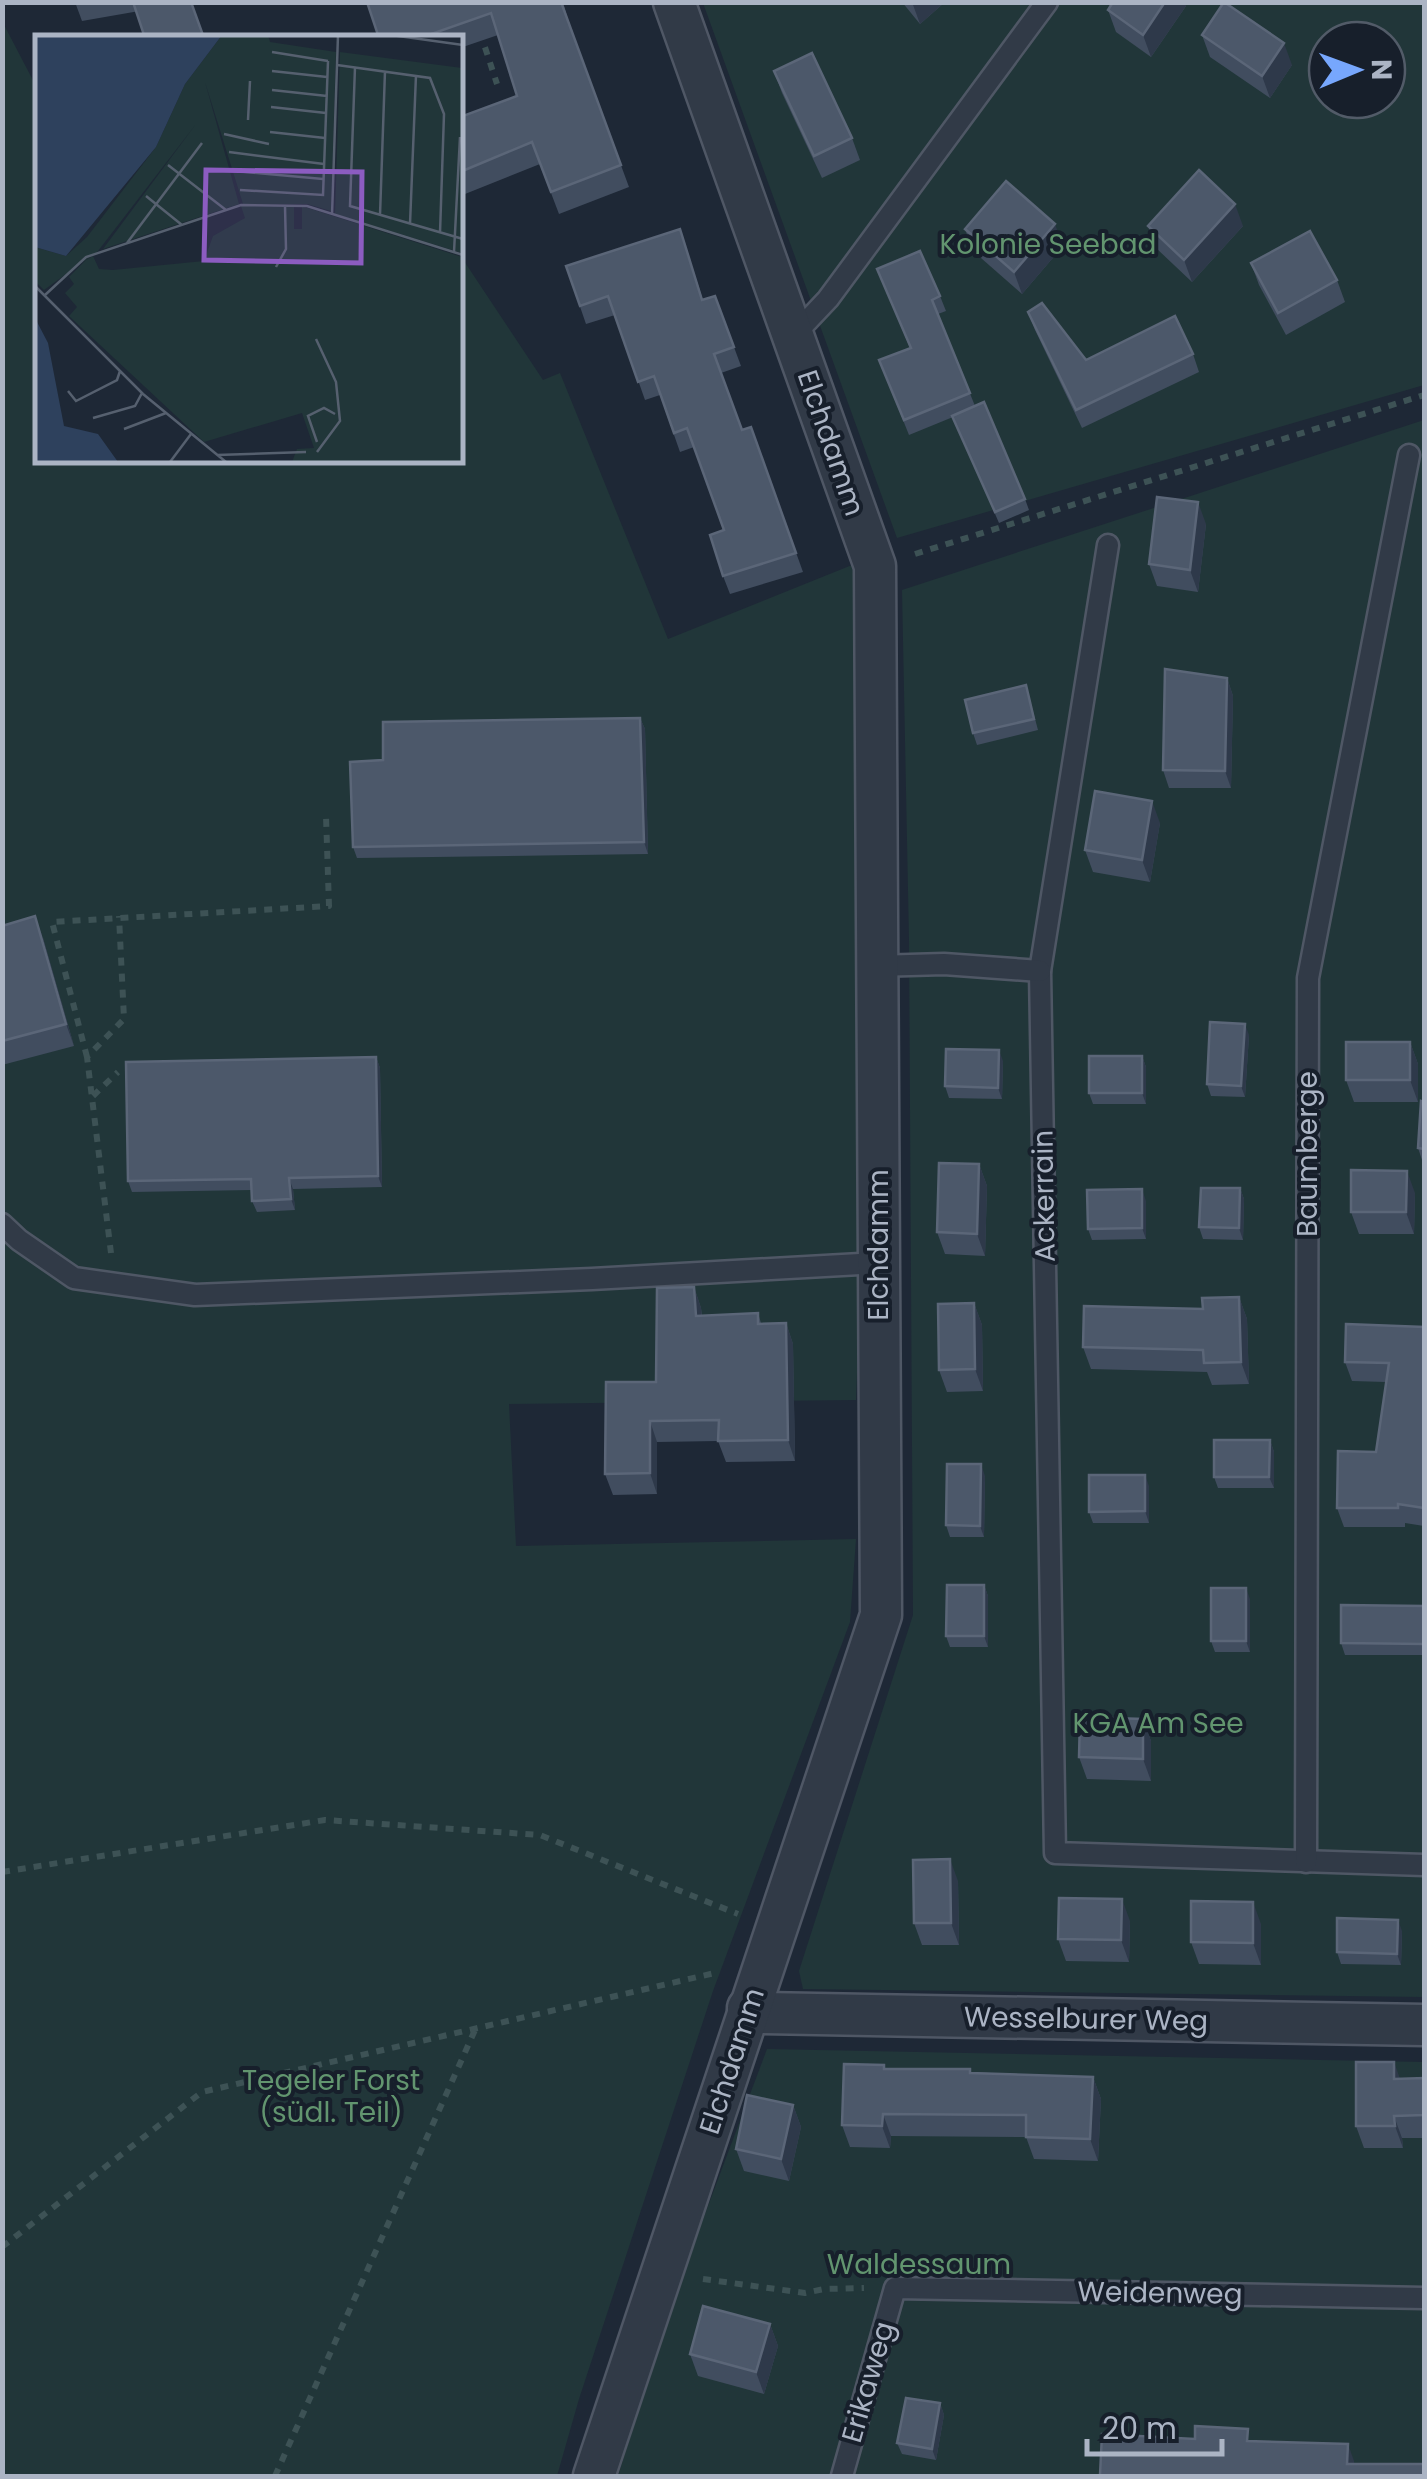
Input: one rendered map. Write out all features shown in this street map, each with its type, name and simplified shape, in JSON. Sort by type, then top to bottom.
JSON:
[{"type":"street","name":"Elchdamm","points":[[594,2476],[881,1614],[874,566],[674,2]]},
{"type":"street","name":"Wesselburer Weg","points":[[748,2008],[783,2014],[1424,2025]]},
{"type":"lane","points":[[794,335],[828,299],[1047,2]]},
{"type":"lane","name":"Baumberge","points":[[1306,1862],[1308,978],[1408,455]]},
{"type":"lane","name":"Ackerrain","points":[[1108,544],[1040,971],[1055,1853],[1306,1862]]},
{"type":"lane","points":[[876,966],[944,964],[1040,971]]},
{"type":"lane","points":[[2,1224],[74,1278],[195,1295],[878,1263]]},
{"type":"lane","points":[[1306,1862],[1424,1865]]},
{"type":"lane","name":"Weidenweg","points":[[895,2288],[1424,2298]]},
{"type":"lane","name":"Erikaweg","points":[[842,2476],[895,2288]]},
{"type":"path","points":[[476,19],[497,84]]},
{"type":"path","points":[[874,566],[1424,394]]},
{"type":"path","points":[[114,1284],[86,1057],[52,922],[329,906],[326,816]]},
{"type":"path","points":[[86,1057],[124,1019],[119,916]]},
{"type":"path","points":[[92,1096],[118,1072]]},
{"type":"path","points":[[2,1872],[325,1820],[540,1835],[771,1946]]},
{"type":"path","points":[[2,2247],[202,2092],[475,2030],[771,1946]]},
{"type":"path","points":[[275,2476],[475,2030]]},
{"type":"path","points":[[662,2273],[805,2293],[895,2288]]},
{"type":"green space","name":"Kolonie Seebad","points":[[703,3],[1424,3],[1424,385],[897,538]]},
{"type":"green space","name":"Tegeler Forst (südl. Teil)","points":[[2,21],[35,84],[35,462],[462,462],[462,258],[543,380],[560,373],[668,639],[857,563],[861,1265],[856,1400],[509,1404],[516,1546],[856,1539],[850,1622],[713,1991],[557,2476],[3,2476]]},
{"type":"green space","name":"KGA Am See","points":[[1424,420],[1424,1997],[803,1989],[799,1971],[913,1615],[909,940],[902,590]]},
{"type":"green space","name":"Waldessaum","points":[[767,2049],[1424,2062],[1424,2476],[618,2476],[673,2299]]},
{"type":"building","points":[[133,2],[191,2],[203,35],[144,35]]},
{"type":"building","points":[[367,2],[561,2],[621,165],[551,192],[532,142],[462,171],[462,116],[517,96],[491,13],[429,35],[378,35]]},
{"type":"building","points":[[1113,2],[1165,2],[1143,35],[1108,10]]},
{"type":"building","points":[[1224,2],[1284,43],[1262,76],[1202,35]]},
{"type":"building","points":[[812,53],[852,138],[814,156],[774,71]]},
{"type":"building","points":[[1199,170],[1235,204],[1184,260],[1148,226]]},
{"type":"building","points":[[1006,181],[1055,224],[1014,272],[965,229]]},
{"type":"building","points":[[680,229],[702,300],[715,296],[734,347],[714,354],[742,430],[751,427],[796,553],[723,576],[710,535],[724,530],[687,428],[674,433],[654,376],[638,382],[608,296],[580,306],[566,266]]},
{"type":"building","points":[[1310,231],[1337,280],[1278,313],[1251,263]]},
{"type":"building","points":[[920,251],[940,296],[932,300],[970,393],[904,420],[879,360],[911,348],[877,269]]},
{"type":"building","points":[[1042,303],[1086,360],[1175,316],[1193,354],[1076,410],[1028,312]]},
{"type":"building","points":[[984,402],[1025,499],[995,512],[952,416]]},
{"type":"building","points":[[1157,497],[1198,502],[1190,570],[1149,564]]},
{"type":"building","points":[[1165,669],[1227,678],[1225,771],[1163,770]]},
{"type":"building","points":[[1026,685],[1034,719],[973,733],[965,700]]},
{"type":"building","points":[[640,718],[644,842],[353,847],[350,762],[383,760],[383,722]]},
{"type":"building","points":[[1095,791],[1152,801],[1142,860],[1085,850]]},
{"type":"building","points":[[35,916],[66,1024],[2,1041],[2,926]]},
{"type":"building","points":[[1210,1022],[1245,1024],[1241,1086],[1207,1084]]},
{"type":"building","points":[[1346,1042],[1410,1042],[1410,1080],[1346,1080]]},
{"type":"building","points":[[946,1049],[999,1050],[998,1088],[945,1086]]},
{"type":"building","points":[[1089,1056],[1142,1056],[1142,1093],[1089,1093]]},
{"type":"building","points":[[376,1057],[378,1176],[289,1178],[291,1199],[252,1201],[251,1179],[128,1181],[126,1062]]},
{"type":"building","points":[[1421,1101],[1424,1102],[1424,1149],[1418,1148]]},
{"type":"building","points":[[939,1163],[979,1164],[977,1234],[937,1232]]},
{"type":"building","points":[[1351,1170],[1407,1171],[1406,1212],[1351,1212]]},
{"type":"building","points":[[1201,1188],[1240,1188],[1239,1228],[1199,1227]]},
{"type":"building","points":[[1142,1189],[1142,1228],[1088,1229],[1087,1190]]},
{"type":"building","points":[[694,1287],[696,1316],[758,1313],[758,1324],[786,1323],[788,1440],[718,1441],[719,1420],[650,1421],[650,1473],[605,1474],[606,1382],[656,1382],[657,1288]]},
{"type":"building","points":[[1239,1297],[1241,1362],[1204,1363],[1203,1350],[1083,1347],[1084,1306],[1203,1309],[1202,1298]]},
{"type":"building","points":[[974,1303],[975,1369],[939,1370],[938,1304]]},
{"type":"building","points":[[1346,1324],[1424,1327],[1424,1508],[1398,1504],[1398,1508],[1337,1508],[1338,1451],[1376,1452],[1389,1363],[1345,1362]]},
{"type":"building","points":[[1214,1440],[1270,1440],[1269,1477],[1214,1477]]},
{"type":"building","points":[[947,1464],[981,1464],[980,1526],[946,1525]]},
{"type":"building","points":[[1089,1475],[1145,1475],[1145,1511],[1089,1512]]},
{"type":"building","points":[[947,1585],[984,1585],[984,1636],[946,1636]]},
{"type":"building","points":[[1211,1588],[1246,1588],[1246,1641],[1211,1641]]},
{"type":"building","points":[[1341,1605],[1424,1606],[1424,1644],[1341,1643]]},
{"type":"building","points":[[1080,1717],[1143,1719],[1143,1759],[1079,1757]]},
{"type":"building","points":[[950,1859],[951,1923],[914,1923],[913,1860]]},
{"type":"building","points":[[1059,1898],[1122,1899],[1121,1940],[1058,1939]]},
{"type":"building","points":[[1191,1901],[1253,1902],[1253,1943],[1191,1942]]},
{"type":"building","points":[[1337,1918],[1398,1920],[1397,1954],[1337,1952]]},
{"type":"building","points":[[1356,2062],[1394,2062],[1394,2079],[1424,2078],[1424,2115],[1394,2116],[1395,2126],[1356,2126]]},
{"type":"building","points":[[844,2064],[1093,2077],[1090,2139],[1026,2137],[1026,2115],[883,2114],[882,2126],[842,2125]]},
{"type":"building","points":[[747,2095],[793,2105],[781,2159],[736,2149]]},
{"type":"building","points":[[703,2306],[770,2324],[756,2372],[690,2354]]},
{"type":"building","points":[[906,2398],[940,2403],[932,2449],[897,2443]]},
{"type":"building","points":[[1195,2426],[1248,2429],[1247,2441],[1348,2444],[1347,2464],[1424,2464],[1424,2476],[1100,2475],[1102,2434],[1195,2439]]}]
